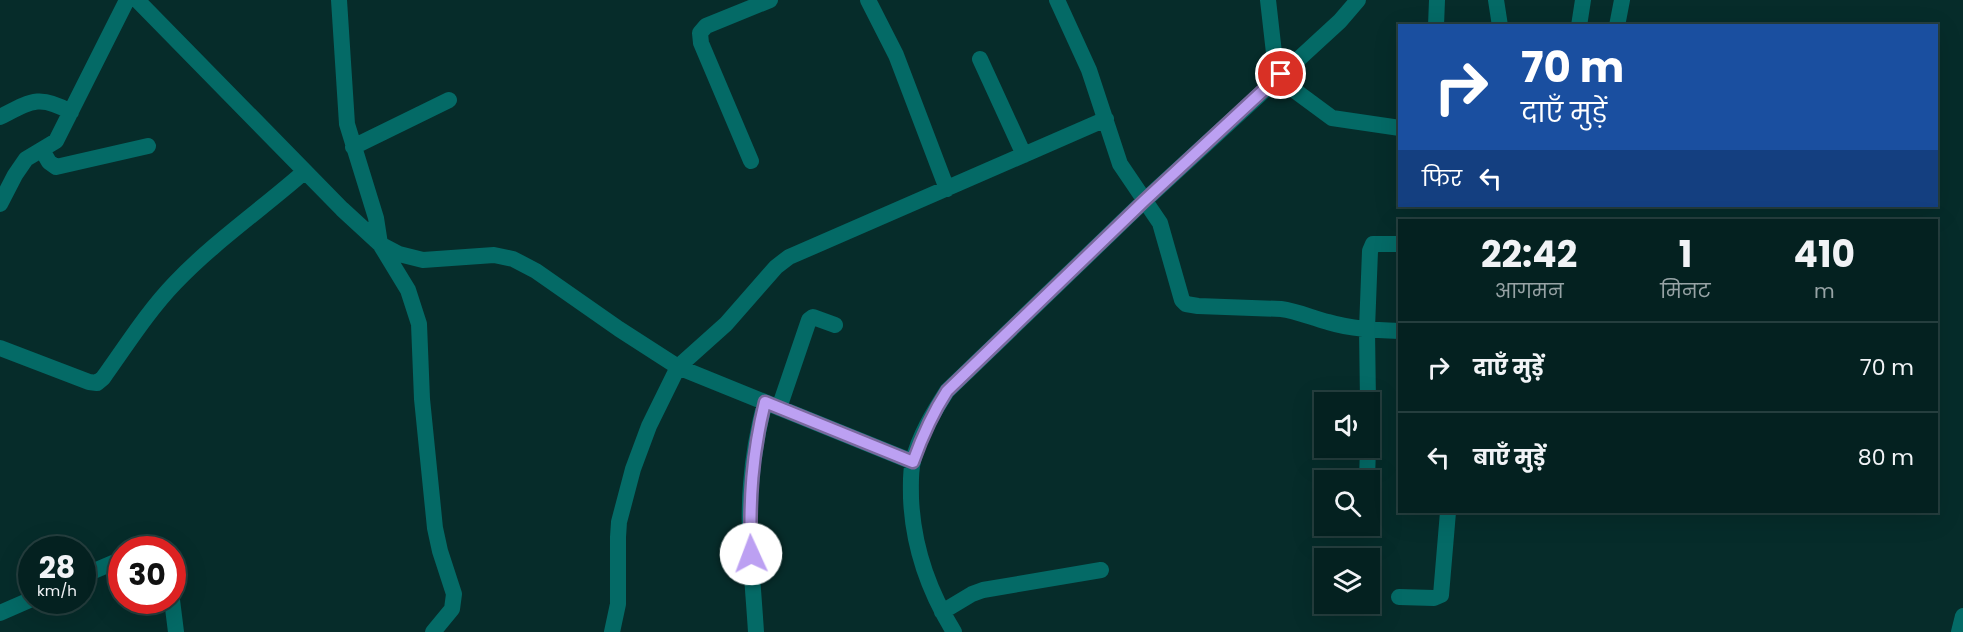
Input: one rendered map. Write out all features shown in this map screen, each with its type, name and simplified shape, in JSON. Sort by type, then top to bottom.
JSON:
[{"type":"street","points":[[1,200],[26,159],[56,141],[127,0]]},
{"type":"street","points":[[136,0],[304,172],[380,244],[399,254],[423,260],[494,255],[513,259],[536,271],[590,310],[678,367],[913,462]]},
{"type":"street","points":[[339,0],[347,124],[376,218],[380,244],[408,290],[420,324],[422,399],[435,528],[454,594],[452,609],[433,632]]},
{"type":"street","points":[[751,161],[701,43],[700,33],[706,26],[770,0]]},
{"type":"street","points":[[1057,0],[1089,70],[1120,164],[1160,223],[1179,292],[1186,304],[1294,310],[1328,322],[1366,329],[1398,331]]},
{"type":"street","points":[[1268,0],[1274,53],[1286,80],[1332,118],[1398,128]]},
{"type":"street","points":[[954,632],[951,606],[925,575],[912,520],[911,489],[913,462],[922,435],[947,391],[1286,80],[1358,0]]},
{"type":"street","points":[[1436,24],[1437,0]]},
{"type":"street","points":[[1496,0],[1500,24]]},
{"type":"street","points":[[1579,24],[1583,0]]},
{"type":"street","points":[[1617,24],[1622,0]]},
{"type":"street","points":[[870,4],[888,38],[947,189]]},
{"type":"street","points":[[980,59],[1024,155]]},
{"type":"street","points":[[0,117],[20,106],[43,100],[55,102],[71,112]]},
{"type":"street","points":[[353,147],[449,100]]},
{"type":"street","points":[[612,632],[618,604],[618,537],[622,510],[639,450],[678,367],[726,324],[784,260],[1106,119]]},
{"type":"street","points":[[42,150],[52,166],[62,166],[148,146]]},
{"type":"street","points":[[0,348],[97,383],[156,303],[196,261],[304,172]]},
{"type":"street","points":[[1368,392],[1366,329],[1371,247],[1378,243],[1398,244]]},
{"type":"street","points":[[756,632],[751,554],[751,483],[757,434],[809,320],[813,317],[835,325]]},
{"type":"street","points":[[1399,597],[1434,598],[1441,595],[1448,513]]},
{"type":"street","points":[[951,606],[983,590],[1101,570]]},
{"type":"street","points":[[0,613],[18,605]]},
{"type":"street","points":[[174,614],[176,632]]},
{"type":"street","points":[[1959,632],[1963,616]]},
{"type":"route","points":[[751,554],[751,483],[757,434],[765,402],[913,462],[922,435],[947,391],[1144,201],[1281,74]]}]
